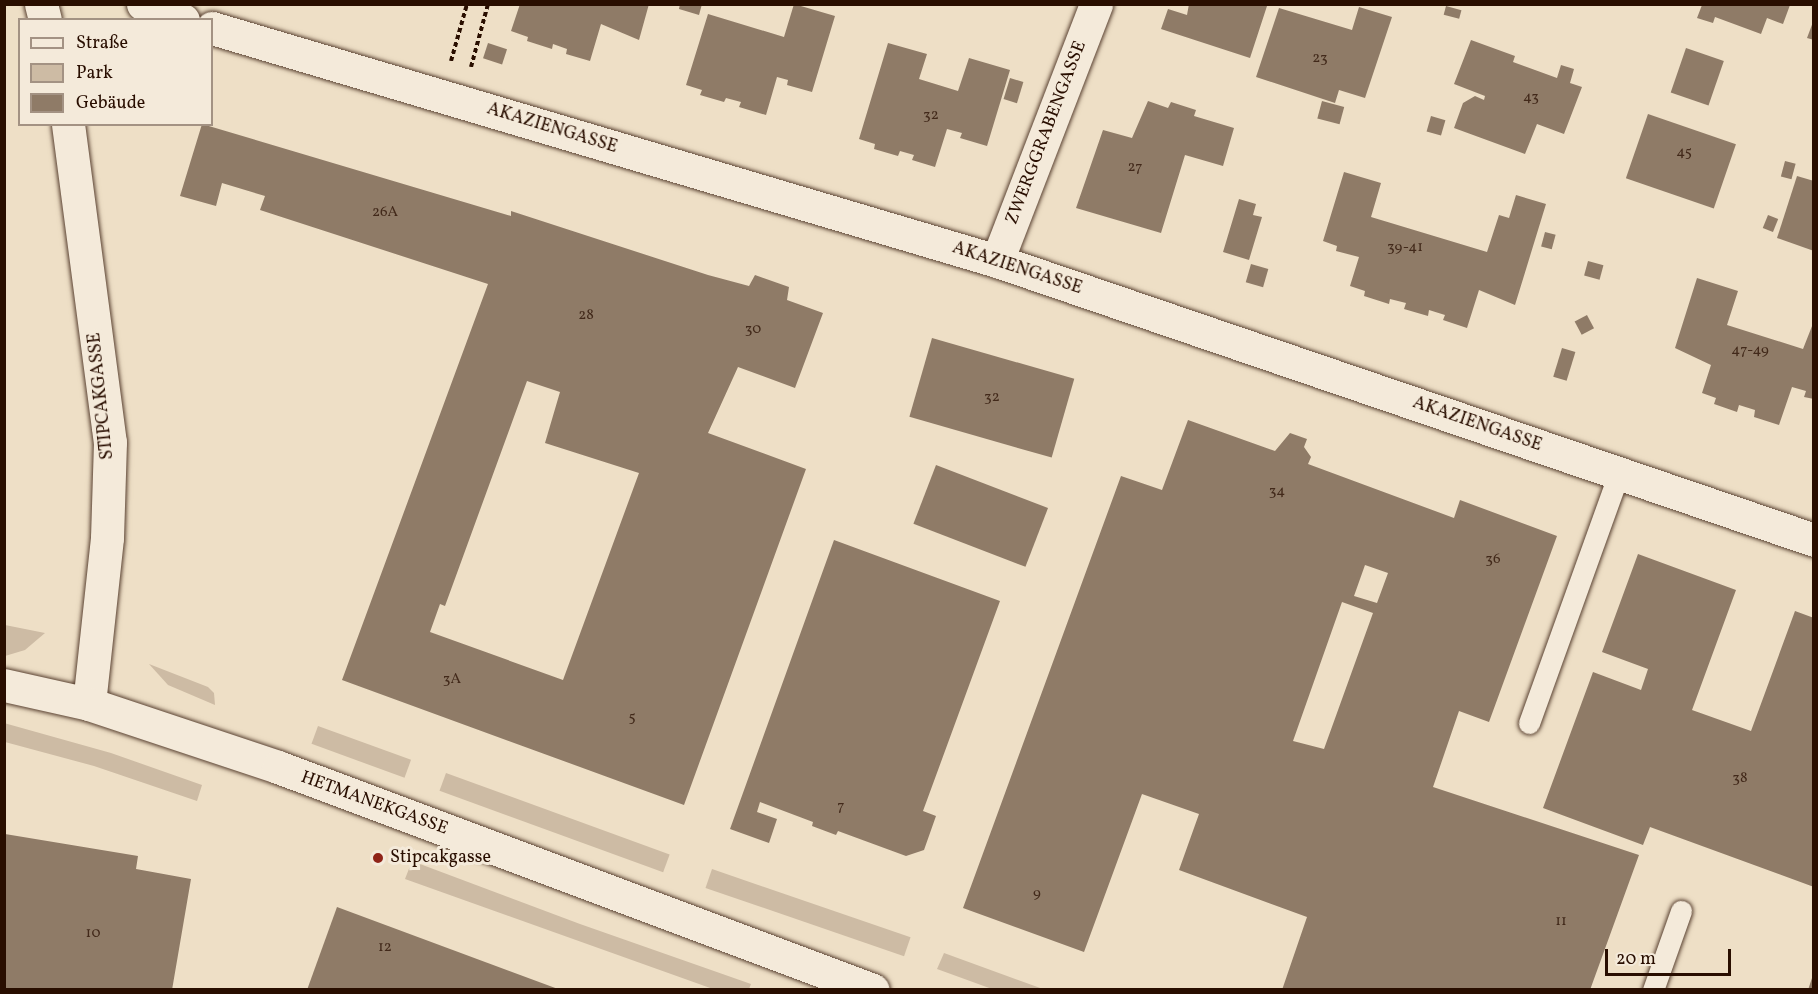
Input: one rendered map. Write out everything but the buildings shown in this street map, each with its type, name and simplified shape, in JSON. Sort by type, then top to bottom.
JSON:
[{"type":"street","points":[[143,4],[178,18]]},
{"type":"street","name":"ZWERGGRABENGASSE","points":[[997,261],[1096,4]]},
{"type":"street","name":"AKAZIENGASSE","points":[[213,28],[997,261],[1814,540]]},
{"type":"street","name":"STIPCAKGASSE","points":[[68,126],[110,442],[107,538],[89,704]]},
{"type":"street","name":"HETMANEKGASSE","points":[[4,685],[89,704],[278,767],[873,990]]},
{"type":"lane","points":[[1529,723],[1619,473]]},
{"type":"lane","points":[[1653,990],[1681,911]]},
{"type":"path","points":[[451,99],[467,4]]},
{"type":"path","points":[[451,99],[488,4]]},
{"type":"green space","points":[[5,625],[45,633],[25,650],[5,656]]},
{"type":"green space","points":[[149,664],[208,687],[214,693],[215,705],[168,685]]},
{"type":"green space","points":[[4,723],[111,753],[202,785],[197,801],[94,766],[5,742]]},
{"type":"green space","points":[[318,726],[411,760],[405,778],[312,744]]},
{"type":"green space","points":[[446,773],[670,854],[663,872],[440,791]]},
{"type":"green space","points":[[412,861],[580,924],[751,984],[749,989],[713,989],[405,879]]},
{"type":"green space","points":[[712,869],[911,937],[904,956],[705,888]]},
{"type":"green space","points":[[944,953],[1043,989],[992,989],[937,969]]},
{"type":"place","name":"Stipcakgasse","points":[[378,858]]}]
